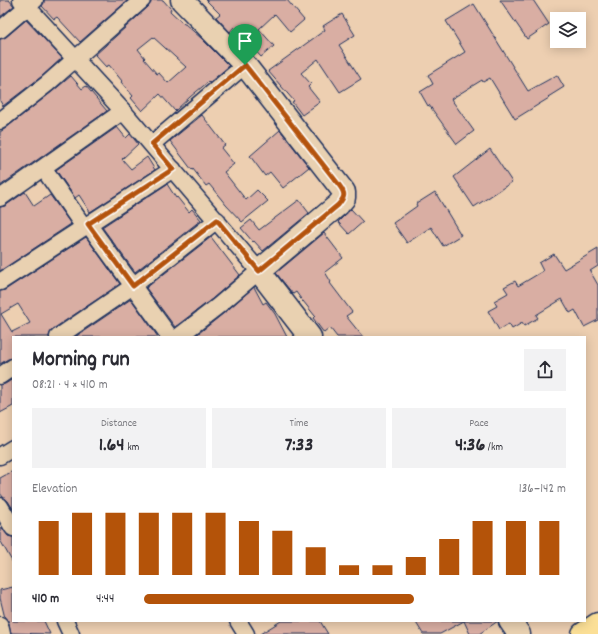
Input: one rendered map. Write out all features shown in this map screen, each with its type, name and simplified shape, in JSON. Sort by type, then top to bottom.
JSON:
[{"type":"highway","points":[[584,634],[598,624]]},
{"type":"main road","points":[[182,0],[245,65],[344,192],[344,198],[338,205],[259,271],[309,336]]},
{"type":"main road","points":[[511,622],[519,634]]},
{"type":"street","points":[[0,121],[47,84],[142,0]]},
{"type":"street","points":[[0,30],[28,2],[76,59],[152,144],[259,271],[218,306],[179,336]]},
{"type":"street","points":[[152,144],[245,65]]},
{"type":"street","points":[[0,198],[123,111]]},
{"type":"street","points":[[43,168],[169,336]]},
{"type":"street","points":[[0,282],[173,169]]},
{"type":"street","points":[[59,336],[133,286],[217,220]]},
{"type":"street","points":[[0,376],[12,368]]},
{"type":"street","points":[[0,456],[12,449]]},
{"type":"street","points":[[0,506],[12,526]]},
{"type":"street","points":[[65,622],[71,634]]},
{"type":"street","points":[[0,626],[2,634]]},
{"type":"building","points":[[0,0],[9,0],[14,6],[0,17]]},
{"type":"building","points":[[44,0],[128,0],[80,42],[57,17],[54,19],[42,6]]},
{"type":"building","points":[[151,0],[163,0],[171,9],[170,11],[201,38],[229,66],[175,111],[160,94],[142,111],[131,98],[133,96],[109,65],[106,67],[95,55],[151,3]],"holes":[[[153,37],[186,67],[168,83],[159,73],[157,74],[144,59],[145,58],[138,49]]]},
{"type":"building","points":[[206,0],[287,0],[304,20],[290,32],[275,14],[259,29],[274,46],[261,57],[234,27],[230,32],[216,17],[220,14]]},
{"type":"building","points":[[500,0],[533,0],[549,24],[527,39]]},
{"type":"building","points":[[474,4],[528,91],[557,75],[564,87],[515,119],[490,78],[483,82],[482,80],[451,99],[474,131],[457,144],[429,105],[428,106],[420,92],[433,84],[428,75],[465,52],[446,21]]},
{"type":"building","points":[[342,14],[355,35],[339,45],[361,79],[340,92],[318,59],[301,73],[311,84],[308,87],[320,102],[302,115],[292,102],[294,101],[268,71],[325,30],[323,26]]},
{"type":"building","points":[[26,20],[62,58],[41,77],[3,106],[0,101],[0,39],[6,37]]},
{"type":"building","points":[[71,76],[82,89],[86,86],[107,111],[0,186],[0,132]]},
{"type":"building","points":[[202,115],[225,145],[221,148],[234,164],[224,172],[246,200],[257,190],[268,201],[242,222],[209,184],[206,186],[170,141]]},
{"type":"building","points":[[117,127],[126,138],[130,134],[138,144],[122,159],[131,169],[147,157],[155,170],[90,212],[79,195],[75,198],[56,170]]},
{"type":"building","points":[[280,130],[309,167],[283,188],[270,172],[265,176],[250,156]]},
{"type":"building","points":[[490,149],[512,182],[474,207],[454,177]]},
{"type":"building","points":[[167,184],[176,198],[177,197],[189,212],[192,209],[201,220],[135,272],[102,227]]},
{"type":"building","points":[[25,192],[34,206],[50,195],[71,224],[0,271],[0,207],[5,206]]},
{"type":"building","points":[[435,192],[461,235],[443,246],[431,227],[407,243],[393,223],[417,206],[416,204]]},
{"type":"building","points":[[299,200],[309,213],[263,251],[241,228],[251,220],[259,230]]},
{"type":"building","points":[[351,209],[363,222],[349,234],[338,222]]},
{"type":"building","points":[[324,233],[343,258],[325,272],[331,282],[330,283],[352,312],[346,316],[362,336],[336,336],[330,328],[324,333],[313,318],[315,316],[296,292],[293,294],[276,273]]},
{"type":"building","points":[[86,237],[120,284],[53,329],[49,336],[12,336],[12,358],[0,364],[0,291],[5,290]],"holes":[[[18,304],[30,323],[12,332],[1,314]]]},
{"type":"building","points":[[211,237],[240,275],[212,299],[175,327],[146,288]]},
{"type":"building","points":[[598,249],[598,266],[590,271],[598,285],[598,320],[584,327],[575,310],[570,313],[562,299],[536,315],[538,318],[524,326],[522,323],[512,329],[509,324],[499,330],[488,311],[497,306],[494,301],[508,293],[504,287],[515,281],[518,286],[543,271],[539,263],[554,254],[564,269]]},
{"type":"building","points":[[254,287],[263,304],[266,302],[275,314],[286,336],[195,336]]},
{"type":"building","points":[[131,299],[157,336],[76,336]]},
{"type":"building","points":[[12,380],[12,407],[0,413],[0,385]]},
{"type":"building","points":[[12,472],[12,507],[0,493],[0,478]]},
{"type":"building","points":[[2,527],[8,536],[12,537],[12,561],[0,540],[0,528]]},
{"type":"building","points":[[12,587],[12,622],[44,622],[50,634],[11,633],[9,623],[5,618],[0,598],[0,590]]},
{"type":"building","points":[[279,622],[321,622],[328,634],[260,634]]},
{"type":"building","points":[[416,622],[462,622],[440,634],[423,634]]},
{"type":"building","points":[[464,622],[497,622],[479,634],[470,634]]},
{"type":"route","points":[[245,65],[339,185],[344,192],[344,198],[338,205],[259,271],[217,220],[133,286],[88,224],[173,169],[152,144],[245,65]]}]
